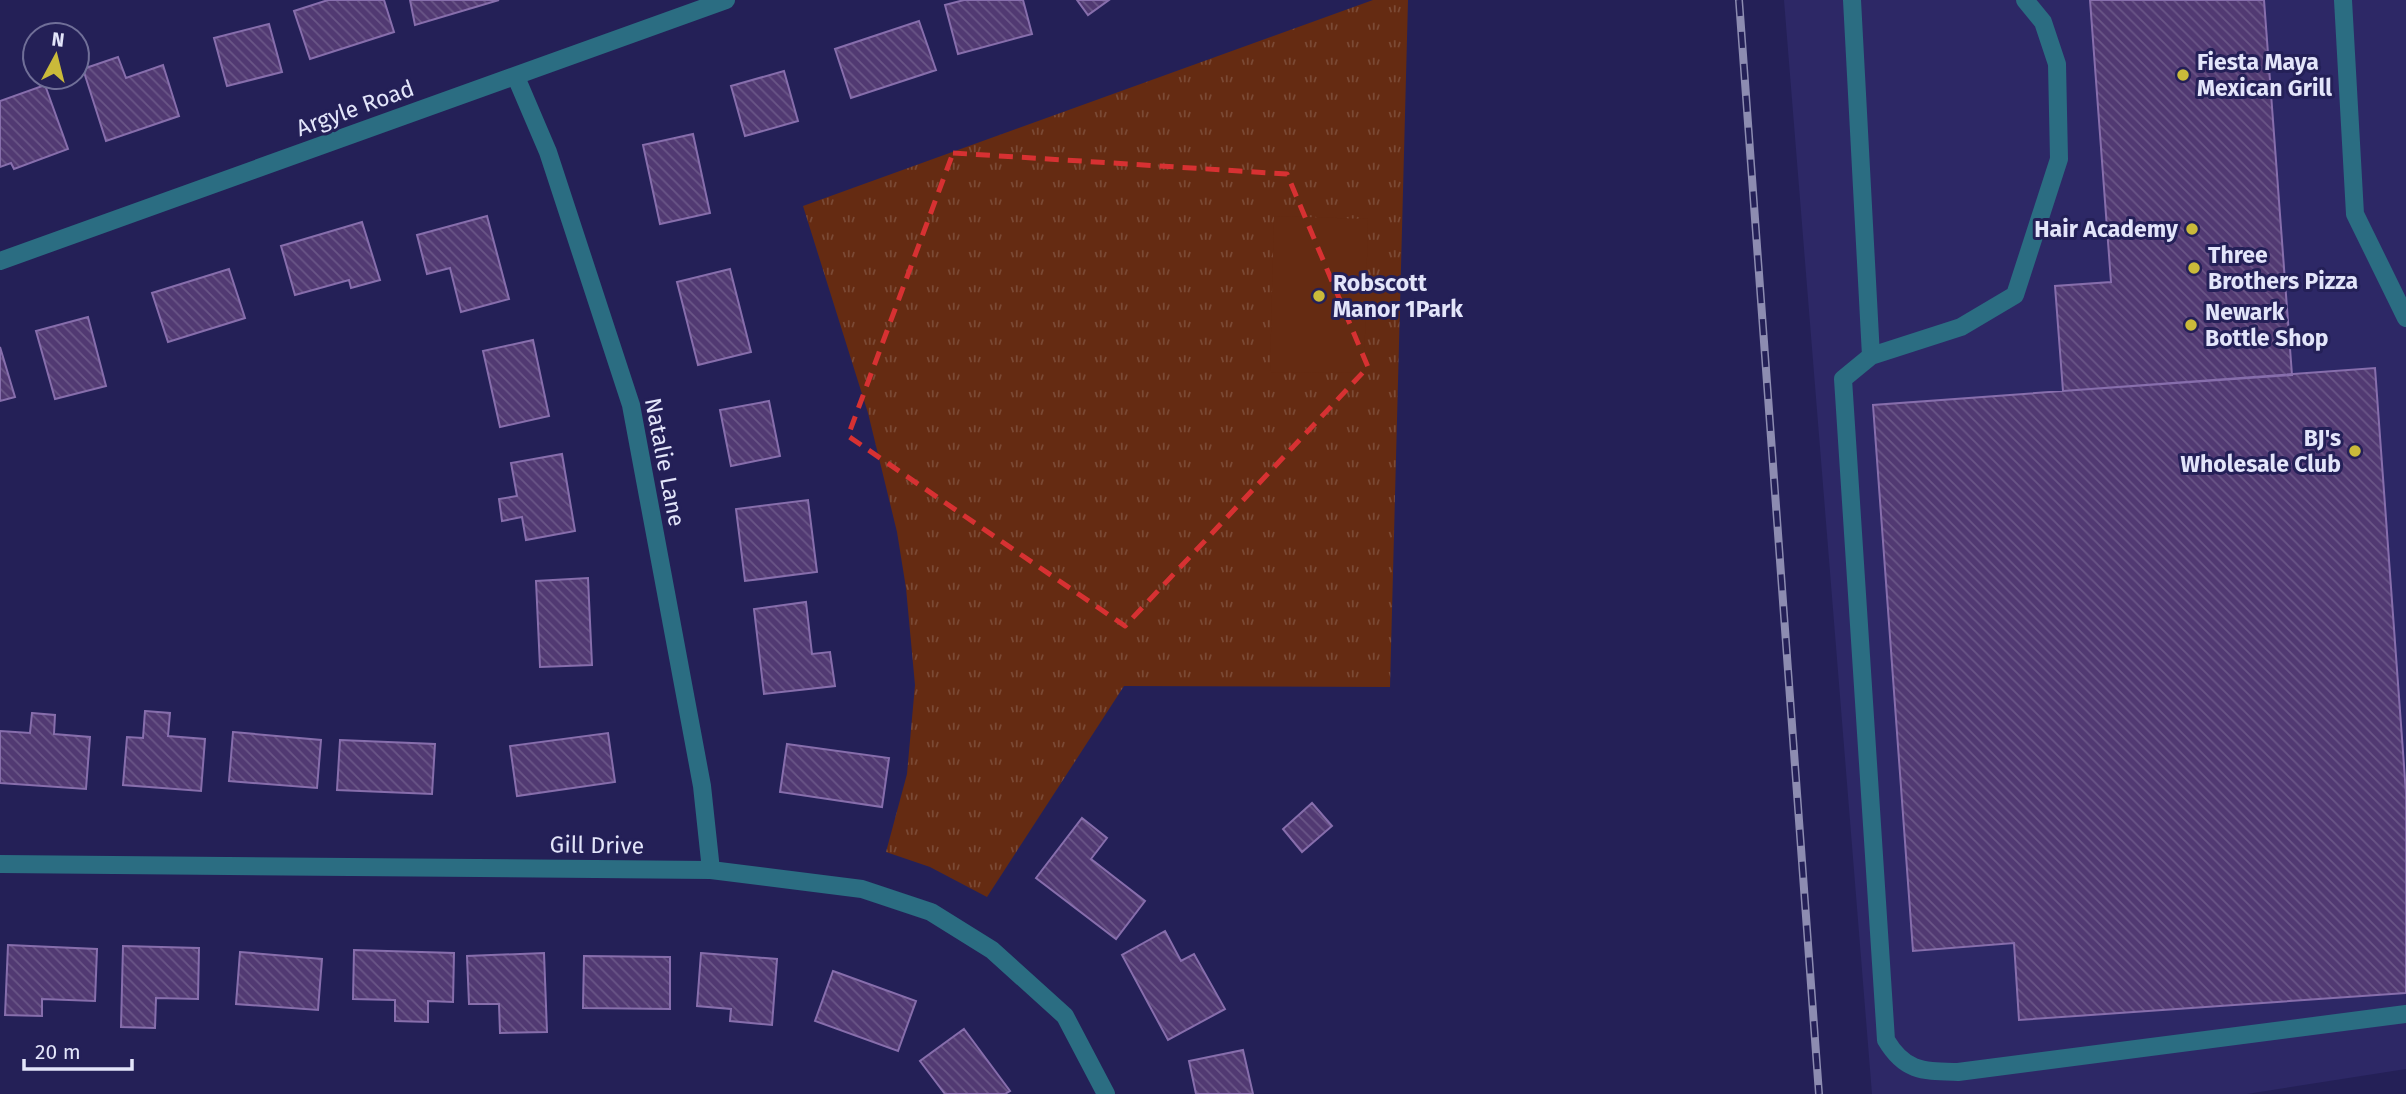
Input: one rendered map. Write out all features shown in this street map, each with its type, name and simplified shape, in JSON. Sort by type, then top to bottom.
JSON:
[{"type":"street","name":"Argyle Road","points":[[0,261],[726,0]]},
{"type":"street","points":[[1852,0],[1871,356]]},
{"type":"street","points":[[2025,0],[2043,22],[2057,64],[2059,159],[2015,295],[1961,327],[1871,356],[1843,379],[1886,1040],[1896,1057],[1923,1071],[1958,1072],[2406,1014]]},
{"type":"street","points":[[2343,0],[2355,214],[2406,318]]},
{"type":"street","name":"Natalie Lane","points":[[516,77],[548,152],[631,405],[702,786],[711,870]]},
{"type":"street","name":"Gill Drive","points":[[0,864],[711,870],[862,889],[931,912],[992,950],[1065,1016],[1106,1094]]},
{"type":"highlighted area","points":[[953,153],[1287,174],[1368,367],[1125,626],[848,436]]},
{"type":"shaded area","points":[[1784,0],[2406,0],[2406,1069],[2247,1094],[1872,1094]]},
{"type":"green space","points":[[1373,0],[1408,0],[1390,687],[1124,686],[987,897],[930,867],[886,852],[907,774],[915,685],[906,588],[897,532],[868,413],[803,206]]},
{"type":"green space","name":"Robscott Manor 1Park","points":[[1274,216],[1368,219],[1364,373],[1270,372]]},
{"type":"building","points":[[328,0],[384,0],[394,32],[310,59],[294,11]]},
{"type":"building","points":[[410,0],[499,0],[415,25]]},
{"type":"building","points":[[964,0],[1023,0],[1032,34],[958,54],[945,5]]},
{"type":"building","points":[[1077,0],[1109,0],[1088,15]]},
{"type":"building","points":[[2090,0],[2264,0],[2292,375],[2063,391],[2055,286],[2111,282]]},
{"type":"building","points":[[919,21],[936,70],[851,98],[835,49]]},
{"type":"building","points":[[269,24],[282,72],[227,86],[214,38]]},
{"type":"building","points":[[118,57],[126,78],[163,65],[179,116],[106,141],[90,91],[91,66]]},
{"type":"building","points":[[784,71],[798,121],[745,136],[731,86]]},
{"type":"building","points":[[28,91],[47,91],[68,149],[14,169],[11,163],[0,167],[0,101]]},
{"type":"building","points":[[693,134],[710,213],[660,224],[643,145]]},
{"type":"building","points":[[487,216],[509,299],[461,312],[450,268],[427,274],[417,235]]},
{"type":"building","points":[[362,222],[380,280],[351,288],[349,280],[295,295],[281,246]]},
{"type":"building","points":[[229,269],[245,318],[168,342],[152,293]]},
{"type":"building","points":[[730,269],[751,352],[698,365],[677,282]]},
{"type":"building","points":[[88,317],[106,386],[55,399],[36,331]]},
{"type":"building","points":[[533,340],[549,416],[500,427],[483,351]]},
{"type":"building","points":[[0,347],[15,397],[0,401]]},
{"type":"building","points":[[2375,368],[2406,793],[2406,993],[2019,1020],[2014,943],[1913,951],[1873,405]]},
{"type":"building","points":[[769,401],[780,456],[731,466],[720,410]]},
{"type":"building","points":[[562,454],[575,531],[526,540],[522,517],[502,521],[499,499],[517,496],[511,463]]},
{"type":"building","points":[[808,500],[817,572],[745,581],[736,509]]},
{"type":"building","points":[[588,578],[592,665],[540,667],[536,581]]},
{"type":"building","points":[[806,602],[812,654],[830,652],[835,686],[764,694],[754,609]]},
{"type":"building","points":[[145,711],[170,713],[168,736],[205,739],[201,791],[123,785],[127,737],[143,738]]},
{"type":"building","points":[[32,713],[55,715],[54,734],[90,737],[86,789],[0,783],[0,731],[30,733]]},
{"type":"building","points":[[233,732],[321,740],[317,788],[229,781]]},
{"type":"building","points":[[608,733],[615,782],[517,796],[510,746]]},
{"type":"building","points":[[340,740],[435,744],[432,794],[337,790]]},
{"type":"building","points":[[787,744],[889,758],[882,807],[780,792]]},
{"type":"building","points":[[1312,803],[1332,826],[1302,852],[1283,829]]},
{"type":"building","points":[[1082,818],[1107,838],[1091,859],[1145,901],[1116,939],[1036,878]]},
{"type":"building","points":[[1165,931],[1181,961],[1194,954],[1225,1009],[1168,1040],[1122,955]]},
{"type":"building","points":[[8,945],[97,949],[95,1001],[42,999],[42,1016],[5,1015]]},
{"type":"building","points":[[123,946],[199,948],[198,999],[156,998],[155,1028],[121,1027]]},
{"type":"building","points":[[354,950],[454,953],[453,1002],[428,1001],[428,1022],[395,1021],[395,1000],[353,999]]},
{"type":"building","points":[[240,952],[322,959],[318,1010],[236,1004]]},
{"type":"building","points":[[544,953],[547,1032],[500,1033],[499,1004],[469,1004],[467,956]]},
{"type":"building","points":[[701,953],[777,959],[772,1025],[730,1021],[731,1009],[697,1006]]},
{"type":"building","points":[[584,956],[670,957],[670,1009],[583,1008]]},
{"type":"building","points":[[833,971],[916,1001],[898,1051],[815,1021]]},
{"type":"building","points":[[964,1029],[1010,1091],[1005,1094],[945,1094],[920,1061]]},
{"type":"building","points":[[1243,1050],[1253,1094],[1196,1094],[1189,1061]]},
{"type":"railway","points":[[1739,0],[1819,1094]]},
{"type":"place","name":"Fiesta Maya Mexican Grill","points":[[2183,75]]},
{"type":"place","name":"Hair Academy","points":[[2192,229]]},
{"type":"place","name":"Three Brothers Pizza","points":[[2194,268]]},
{"type":"place","name":"Robscott Manor 1Park","points":[[1319,296]]},
{"type":"place","name":"Newark Bottle Shop","points":[[2191,325]]},
{"type":"place","name":"BJ's Wholesale Club","points":[[2355,451]]}]
